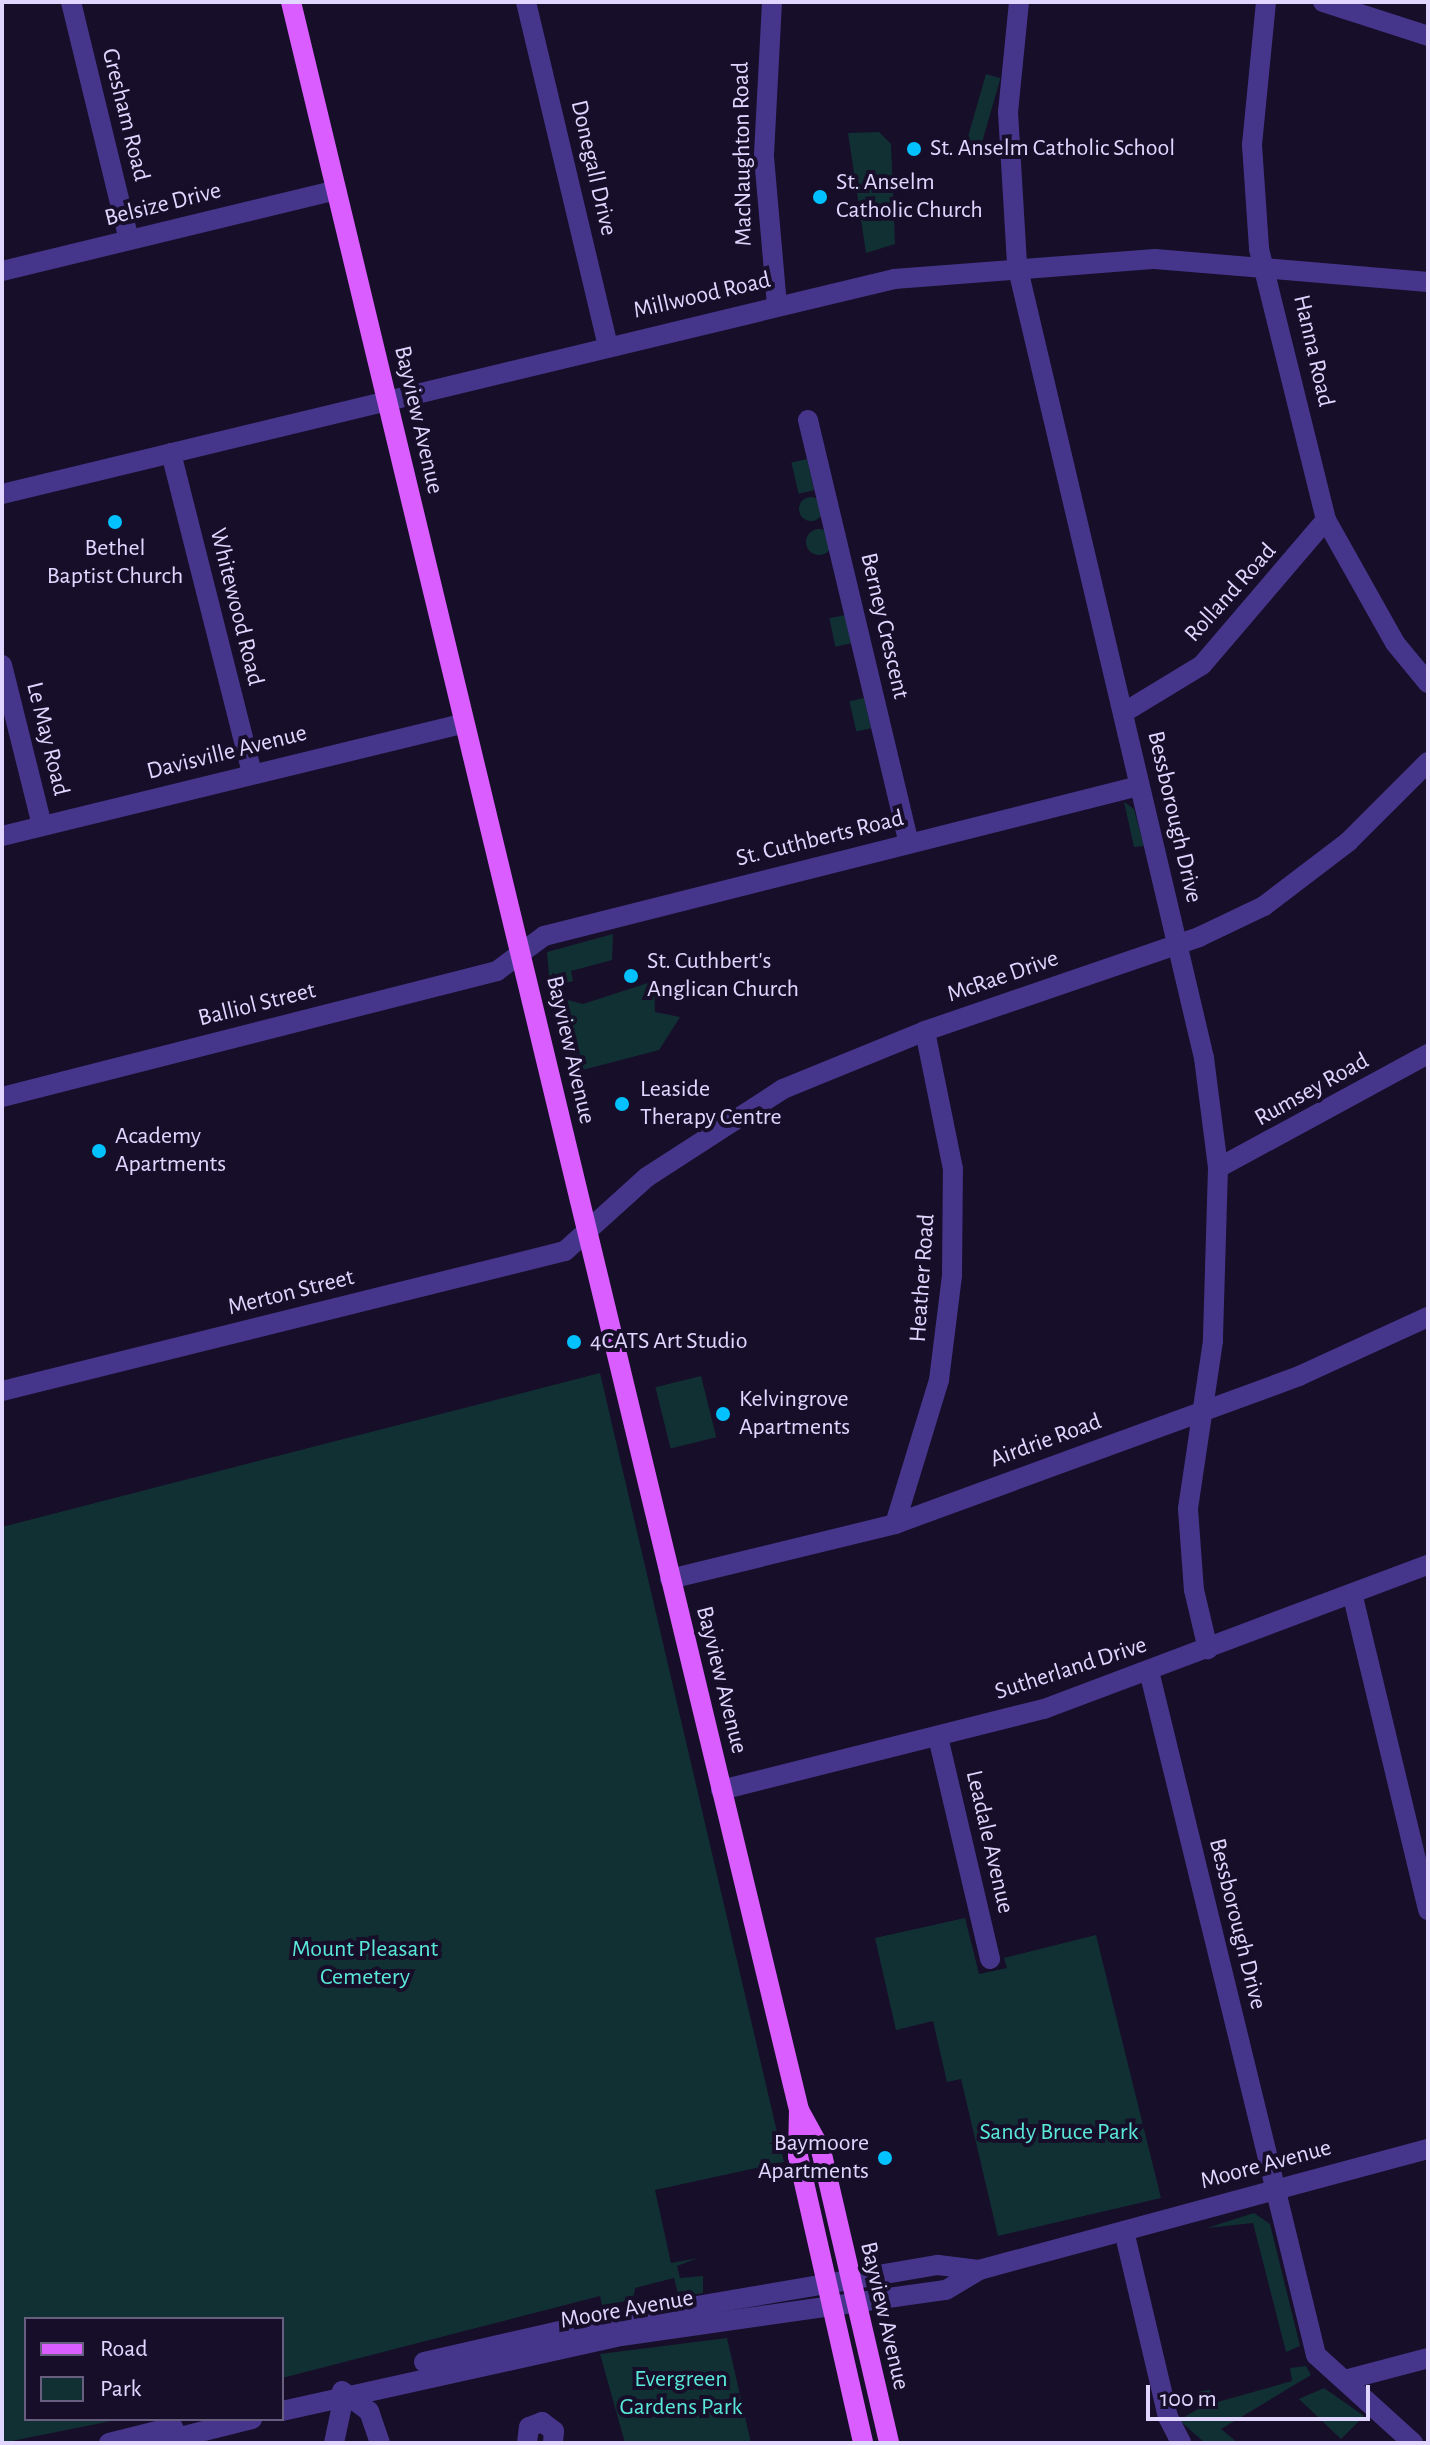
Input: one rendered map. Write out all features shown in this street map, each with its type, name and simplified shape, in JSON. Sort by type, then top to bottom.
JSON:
[{"type":"main road","name":"Bayview Avenue","points":[[291,2],[799,2110],[798,2156],[824,2285],[863,2443]]},
{"type":"main road","name":"Bayview Avenue","points":[[799,2110],[821,2150],[889,2443]]},
{"type":"street","name":"Gresham Road","points":[[71,2],[129,240]]},
{"type":"street","name":"Donegall Drive","points":[[526,2],[608,345]]},
{"type":"street","name":"MacNaughton Road","points":[[772,2],[764,157],[777,305]]},
{"type":"street","name":"Bessborough Drive","points":[[1019,2],[1008,112],[1017,265],[1178,945],[1218,1168],[1218,1281],[1188,1509],[1194,1590],[1208,1649]]},
{"type":"street","name":"Hanna Road","points":[[1266,2],[1252,145],[1264,263],[1326,520],[1395,643],[1428,683]]},
{"type":"street","points":[[1323,2],[1428,36]]},
{"type":"street","name":"Belsize Drive","points":[[2,271],[336,190]]},
{"type":"street","name":"Millwood Road","points":[[2,494],[608,345],[894,279],[1017,265],[1264,263],[1428,282]]},
{"type":"street","name":"Berney Crescent","points":[[808,420],[909,843]]},
{"type":"street","name":"Whitewood Road","points":[[171,453],[252,773]]},
{"type":"street","name":"Rolland Road","points":[[1123,713],[1149,704],[1212,656],[1326,520]]},
{"type":"street","name":"Le May Road","points":[[2,665],[42,825]]},
{"type":"street","name":"Davisville Avenue","points":[[2,836],[464,723]]},
{"type":"street","name":"McRae Drive","points":[[586,1234],[647,1177],[723,1124],[783,1089],[925,1031],[1178,945],[1264,906],[1311,874],[1428,762]]},
{"type":"street","name":"St. Cuthberts Road","points":[[520,954],[544,936],[1139,786]]},
{"type":"street","name":"Balliol Street","points":[[2,1097],[497,971],[520,954]]},
{"type":"street","name":"Heather Road","points":[[895,1524],[939,1380],[952,1275],[953,1169],[925,1031]]},
{"type":"street","name":"Rumsey Road","points":[[1218,1168],[1428,1054]]},
{"type":"street","name":"Merton Street","points":[[2,1391],[565,1251],[586,1234]]},
{"type":"street","name":"Airdrie Road","points":[[670,1579],[895,1524],[1203,1411],[1428,1317]]},
{"type":"street","name":"Sutherland Drive","points":[[721,1790],[938,1737],[1149,1671],[1353,1597],[1428,1565]]},
{"type":"street","points":[[1353,1597],[1428,1910]]},
{"type":"street","name":"Bessborough Drive","points":[[1149,1671],[1316,2355],[1413,2443]]},
{"type":"street","name":"Leadale Avenue","points":[[938,1737],[990,1959]]},
{"type":"street","name":"Moore Avenue","points":[[705,2314],[830,2311],[946,2290],[979,2270],[1273,2188],[1428,2149]]},
{"type":"street","points":[[1124,2231],[1168,2417],[1181,2443]]},
{"type":"street","name":"Moore Avenue","points":[[284,2399],[342,2390],[705,2314],[850,2280],[938,2265],[979,2270]]},
{"type":"street","points":[[1345,2380],[1428,2358]]},
{"type":"street","points":[[334,2443],[342,2390],[369,2411],[380,2443]]},
{"type":"street","name":"Moore Avenue","points":[[284,2410],[342,2390]]},
{"type":"street","points":[[109,2443],[196,2421]]},
{"type":"street","points":[[156,2443],[244,2421]]},
{"type":"street","points":[[527,2443],[529,2427],[542,2422],[554,2431],[553,2443]]},
{"type":"green space","points":[[986,74],[1000,78],[978,158],[963,154]]},
{"type":"green space","points":[[879,132],[891,144],[895,244],[866,253],[848,133]]},
{"type":"green space","points":[[807,459],[814,490],[799,494],[791,463]]},
{"type":"green space","points":[[811,497],[822,504],[823,509],[816,520],[811,521],[800,514],[799,509],[806,498]]},
{"type":"green space","points":[[819,529],[828,533],[832,542],[828,551],[819,555],[810,551],[806,542],[810,533]]},
{"type":"green space","points":[[845,615],[851,643],[835,647],[829,618]]},
{"type":"green space","points":[[864,698],[871,728],[856,732],[849,701]]},
{"type":"green space","points":[[1124,802],[1134,809],[1144,846],[1134,847]]},
{"type":"green space","points":[[613,934],[612,960],[571,971],[573,981],[550,987],[547,952]]},
{"type":"green space","points":[[654,981],[655,1012],[680,1017],[659,1050],[571,1073],[552,996],[583,1004]]},
{"type":"green space","name":"Mount Pleasant Cemetery","points":[[600,1373],[784,2162],[655,2190],[671,2263],[698,2258],[677,2266],[680,2278],[703,2276],[703,2293],[679,2297],[674,2278],[635,2288],[633,2300],[602,2305],[600,2296],[284,2377],[284,2317],[24,2317],[24,2421],[111,2421],[2,2443],[2,1527]]},
{"type":"green space","points":[[701,1376],[716,1437],[671,1448],[655,1387]]},
{"type":"green space","name":"Sandy Bruce Park","points":[[965,1918],[979,1974],[1007,1968],[1004,1958],[1096,1935],[1161,2198],[998,2236],[961,2079],[947,2082],[933,2021],[896,2030],[875,1938]]},
{"type":"green space","points":[[1254,2213],[1270,2224],[1300,2346],[1286,2352],[1253,2223],[1207,2228]]},
{"type":"green space","name":"Evergreen Gardens Park","points":[[727,2338],[751,2443],[625,2443],[600,2354]]},
{"type":"green space","points":[[1306,2366],[1311,2375],[1221,2429],[1238,2443],[1205,2443],[1179,2420],[1200,2408],[1197,2392],[1210,2390],[1214,2403],[1292,2381],[1290,2368]]},
{"type":"green space","points":[[1324,2388],[1364,2416],[1341,2439],[1299,2399]]},
{"type":"place","name":"St. Anselm Catholic School","points":[[914,149]]},
{"type":"place","name":"St. Anselm Catholic Church","points":[[820,197]]},
{"type":"place","name":"Bethel Baptist Church","points":[[115,522]]},
{"type":"place","name":"St. Cuthbert's Anglican Church","points":[[631,976]]},
{"type":"place","name":"Leaside Therapy Centre","points":[[622,1104]]},
{"type":"place","name":"Academy Apartments","points":[[99,1151]]},
{"type":"place","name":"4CATS Art Studio","points":[[574,1342]]},
{"type":"place","name":"Kelvingrove Apartments","points":[[723,1414]]},
{"type":"place","name":"Baymoore Apartments","points":[[885,2158]]}]
